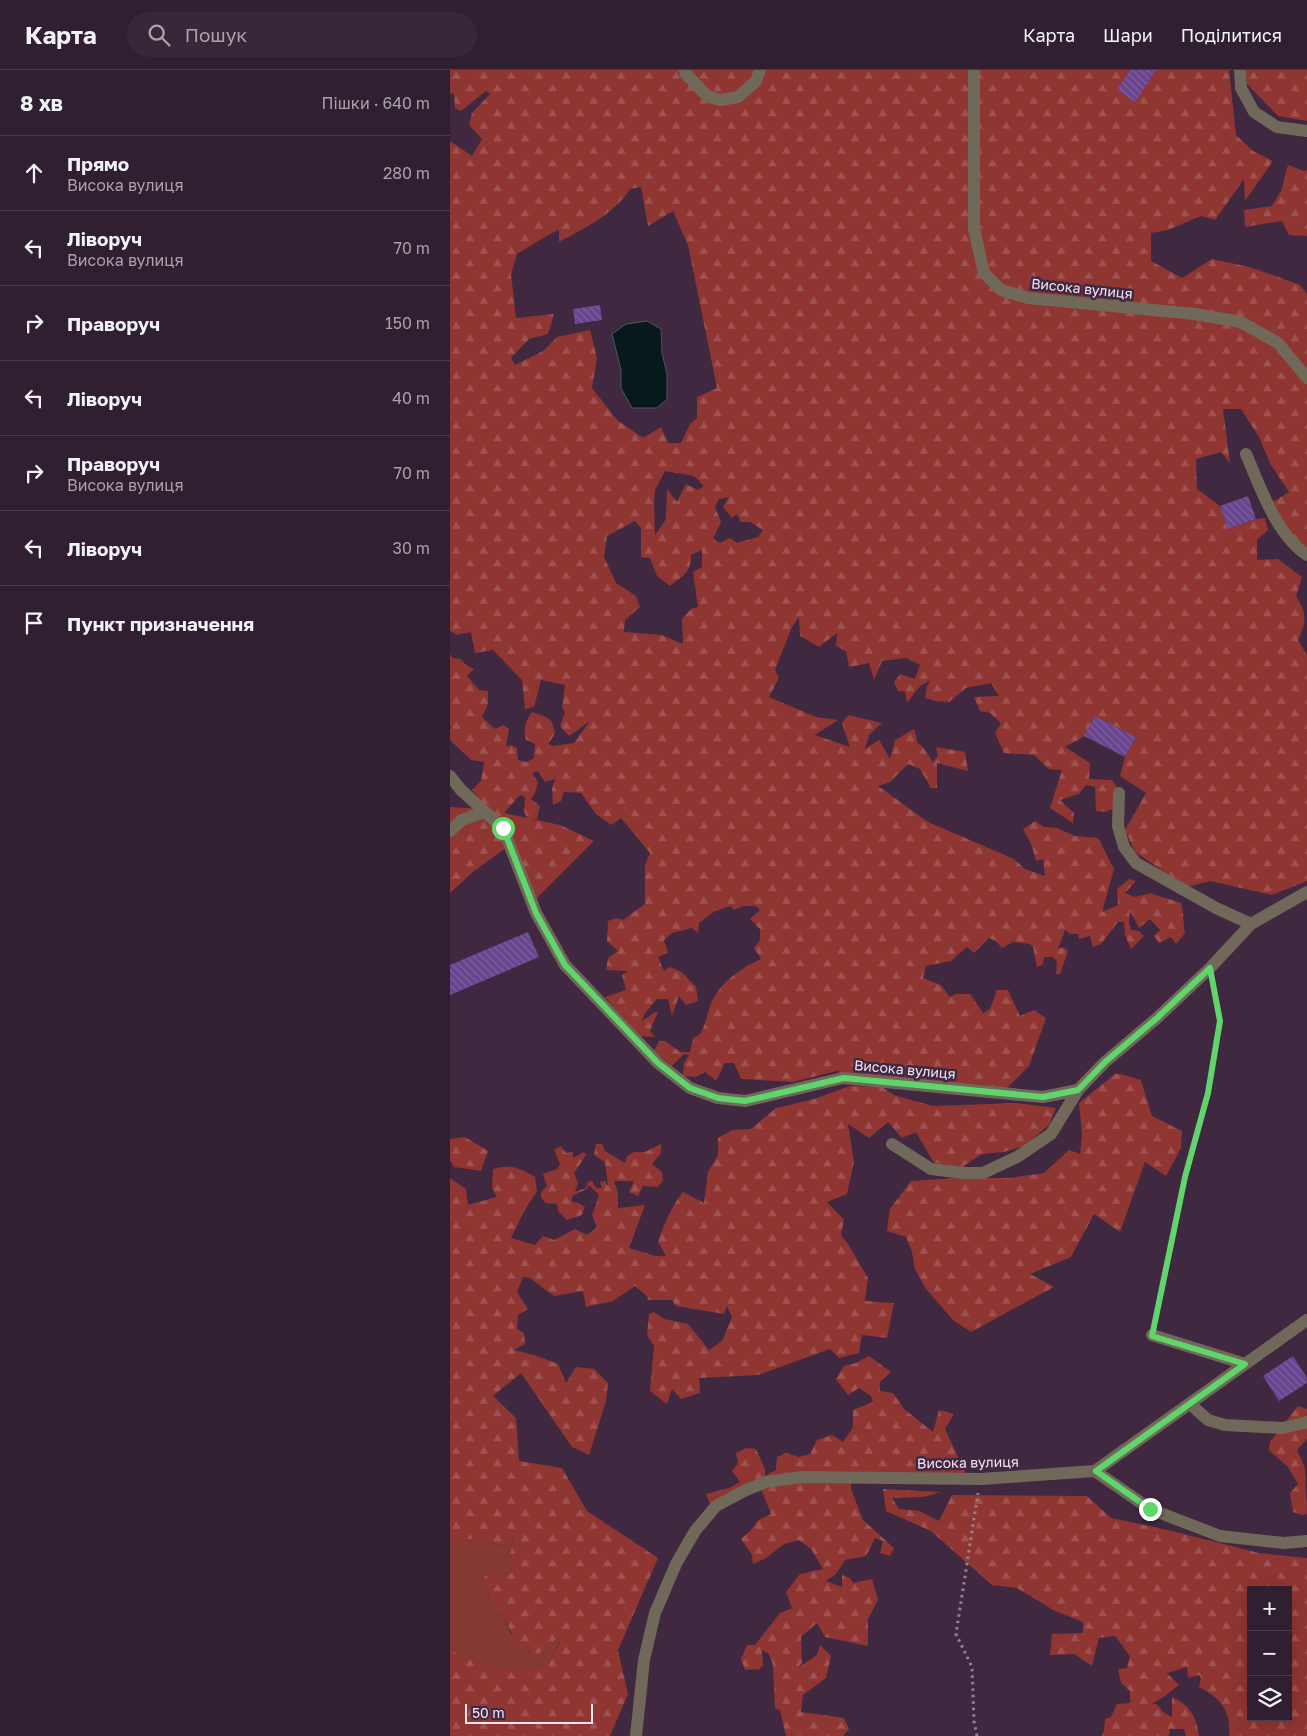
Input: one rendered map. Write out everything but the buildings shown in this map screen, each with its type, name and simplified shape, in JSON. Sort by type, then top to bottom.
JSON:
[{"type":"street","points":[[685,70],[686,74],[707,96],[720,100],[738,97],[756,81],[760,70]]},
{"type":"street","name":"Висока вулиця","points":[[974,70],[974,229],[984,272],[1001,290],[1028,298],[1195,314],[1241,322],[1278,343],[1307,378]]},
{"type":"street","points":[[1240,70],[1241,88],[1254,112],[1277,127],[1307,131]]},
{"type":"street","points":[[1246,454],[1268,504],[1286,536],[1307,555]]},
{"type":"street","name":"Висока вулиця","points":[[450,776],[461,790],[503,828],[536,913],[565,965],[658,1063],[690,1088],[718,1098],[745,1101],[844,1078],[1043,1097],[1078,1090]]},
{"type":"street","points":[[1119,793],[1118,826],[1124,847],[1136,864],[1216,908],[1251,924]]},
{"type":"street","points":[[450,831],[462,820],[484,812]]},
{"type":"street","points":[[892,1144],[931,1169],[983,1173],[1017,1157],[1051,1134],[1078,1090],[1105,1062],[1157,1018],[1210,968],[1251,924],[1307,892]]},
{"type":"street","points":[[1307,1320],[1096,1471],[1150,1509],[1220,1536],[1284,1543],[1307,1541]]},
{"type":"street","points":[[1152,1336],[1245,1364]]},
{"type":"street","points":[[1190,1404],[1208,1420],[1224,1425],[1283,1428],[1307,1422]]},
{"type":"street","name":"Висока вулиця","points":[[636,1736],[644,1660],[655,1613],[676,1564],[694,1531],[716,1506],[766,1482],[802,1477],[981,1479],[1096,1471]]},
{"type":"path","points":[[1152,1336],[1185,1177],[1208,1093],[1220,1021],[1210,968]]},
{"type":"path","points":[[977,1736],[974,1722],[972,1667],[956,1634],[981,1479]]},
{"type":"shaded area","points":[[647,321],[661,329],[662,353],[667,374],[667,399],[657,408],[632,408],[621,388],[621,370],[612,334],[626,324]]},
{"type":"shaded area","points":[[450,1535],[456,1539],[479,1539],[501,1546],[514,1536],[510,1554],[512,1573],[484,1576],[490,1603],[502,1614],[511,1634],[560,1640],[547,1665],[533,1669],[498,1667],[475,1662],[450,1648]]},
{"type":"green space","points":[[450,70],[1229,70],[1236,135],[1253,151],[1273,161],[1245,201],[1244,179],[1215,220],[1201,216],[1168,230],[1151,233],[1151,261],[1182,278],[1212,259],[1249,267],[1273,275],[1300,285],[1307,294],[1307,551],[1289,532],[1271,503],[1289,492],[1271,465],[1259,437],[1241,409],[1223,409],[1230,463],[1221,452],[1196,459],[1197,489],[1220,506],[1228,529],[1256,519],[1265,518],[1268,530],[1257,540],[1257,560],[1278,559],[1302,577],[1296,596],[1304,613],[1303,628],[1298,640],[1307,655],[1307,881],[1272,895],[1210,881],[1187,887],[1135,852],[1125,830],[1146,793],[1120,776],[1125,757],[1136,737],[1095,716],[1085,736],[1065,747],[1090,763],[1089,779],[1112,780],[1117,787],[1114,808],[1106,812],[1096,811],[1095,787],[1086,785],[1079,794],[1060,800],[1074,813],[1073,823],[1050,808],[1062,770],[1049,769],[1034,755],[1004,753],[995,733],[1001,723],[990,713],[980,711],[974,697],[999,696],[991,683],[966,688],[949,702],[925,698],[927,686],[931,680],[920,686],[907,703],[905,691],[898,691],[894,682],[900,674],[915,679],[920,665],[906,658],[882,661],[874,680],[869,663],[849,667],[846,651],[836,646],[837,633],[819,647],[800,636],[799,617],[792,627],[775,670],[779,678],[769,697],[816,717],[838,720],[815,735],[850,747],[842,723],[848,715],[882,723],[869,735],[865,749],[879,740],[890,759],[895,740],[914,729],[918,744],[922,746],[933,762],[938,756],[936,747],[965,752],[968,771],[937,763],[937,788],[931,788],[920,769],[908,764],[890,782],[878,786],[928,822],[1014,859],[1025,869],[1045,876],[1043,859],[1036,861],[1032,846],[1023,829],[1035,821],[1044,827],[1057,828],[1075,836],[1098,838],[1114,869],[1102,912],[1118,905],[1117,889],[1129,879],[1136,881],[1125,893],[1135,897],[1150,893],[1181,903],[1185,933],[1176,944],[1171,937],[1159,943],[1154,936],[1160,930],[1150,919],[1139,928],[1130,911],[1129,922],[1131,930],[1139,931],[1144,936],[1131,949],[1125,935],[1124,922],[1118,922],[1101,944],[1093,947],[1090,936],[1079,939],[1078,934],[1070,934],[1065,930],[1058,949],[1063,947],[1068,951],[1060,974],[1056,974],[1057,962],[1053,957],[1044,957],[1043,964],[1037,967],[1033,947],[1030,944],[1013,942],[1002,948],[996,941],[989,938],[974,953],[967,947],[951,961],[926,966],[923,978],[941,985],[950,997],[956,994],[970,994],[983,1013],[990,1009],[997,990],[1008,990],[1020,1016],[1034,1010],[1046,1018],[1029,1066],[1005,1090],[834,1078],[840,1070],[793,1082],[741,1079],[734,1063],[725,1063],[716,1081],[705,1072],[696,1077],[683,1076],[684,1063],[689,1055],[684,1054],[672,1066],[654,1051],[659,1041],[665,1041],[680,1052],[690,1052],[693,1038],[702,1032],[712,1001],[721,987],[739,971],[761,959],[754,948],[760,940],[760,929],[750,919],[760,910],[756,906],[743,906],[734,910],[731,906],[715,911],[699,923],[698,933],[692,928],[672,933],[664,940],[668,953],[658,957],[664,971],[670,967],[682,972],[696,987],[698,1001],[686,1005],[679,996],[672,1016],[668,999],[657,999],[645,1013],[642,1021],[658,1012],[650,1031],[655,1037],[639,1036],[605,997],[626,990],[622,975],[629,971],[606,970],[608,958],[618,951],[607,941],[608,921],[616,918],[623,920],[645,904],[645,865],[650,853],[621,818],[611,825],[596,814],[581,793],[564,792],[561,801],[553,805],[552,789],[555,779],[545,782],[538,771],[532,773],[538,782],[531,799],[540,806],[537,819],[532,819],[560,825],[594,841],[536,899],[513,843],[474,871],[450,893],[450,807],[484,809],[487,807],[472,790],[481,781],[484,762],[471,760],[450,740],[450,729],[452,728],[450,727],[450,653],[452,658],[461,659],[466,665],[474,669],[467,676],[479,690],[488,691],[488,704],[482,717],[495,729],[503,725],[509,729],[506,746],[511,745],[517,748],[518,760],[527,762],[534,758],[535,744],[526,740],[525,732],[526,722],[532,712],[545,717],[553,724],[555,734],[548,744],[553,746],[574,743],[590,721],[569,736],[560,726],[565,712],[562,708],[565,685],[541,680],[534,707],[525,709],[522,680],[493,650],[475,653],[471,632],[457,635],[450,631],[450,141],[472,156],[482,139],[469,125],[472,113],[490,94],[486,91],[461,111],[455,108],[454,94],[450,93]],"holes":[[[641,187],[648,226],[673,211],[688,245],[717,388],[697,397],[697,418],[690,424],[681,443],[668,443],[661,427],[643,438],[617,420],[592,388],[597,358],[590,330],[557,337],[543,351],[515,365],[511,358],[529,339],[548,334],[554,314],[516,318],[511,274],[517,254],[559,230],[559,242],[589,226],[616,206],[630,189]],[[665,471],[694,476],[704,486],[698,490],[686,484],[677,502],[667,489],[666,519],[655,535],[655,490]],[[729,497],[723,507],[732,518],[737,514],[741,522],[750,522],[763,530],[758,537],[737,543],[730,538],[720,543],[713,539],[721,522],[715,507],[719,499]],[[635,521],[641,528],[641,557],[650,558],[657,576],[670,586],[688,570],[691,555],[702,550],[702,567],[693,572],[698,607],[691,609],[682,619],[683,644],[662,635],[624,632],[625,620],[640,607],[636,596],[616,583],[604,557],[607,536]],[[520,795],[525,797],[524,811],[527,818],[504,813]]]},
{"type":"green space","points":[[1245,70],[1307,70],[1307,121],[1278,116],[1247,84]]},
{"type":"green space","points":[[1288,165],[1304,171],[1307,170],[1307,236],[1289,235],[1282,221],[1245,227],[1244,210],[1272,206],[1281,191]]},
{"type":"green space","points":[[1115,1074],[1141,1080],[1152,1116],[1182,1131],[1181,1148],[1166,1176],[1145,1162],[1120,1232],[1094,1214],[1071,1257],[1030,1274],[1054,1287],[971,1332],[953,1320],[926,1289],[915,1269],[912,1252],[906,1237],[887,1231],[890,1209],[911,1181],[958,1178],[1010,1178],[1044,1173],[1069,1150],[1080,1154],[1082,1134],[1079,1103]]},
{"type":"green space","points":[[850,1086],[882,1087],[894,1095],[933,1106],[1015,1103],[1056,1108],[1049,1125],[1024,1146],[1004,1152],[982,1154],[962,1167],[934,1163],[916,1132],[902,1138],[888,1122],[869,1138],[848,1124],[854,1162],[847,1194],[827,1202],[844,1220],[841,1235],[868,1278],[865,1301],[894,1303],[887,1338],[862,1335],[859,1353],[839,1358],[830,1349],[758,1375],[699,1378],[700,1393],[681,1399],[672,1389],[667,1404],[650,1391],[654,1346],[647,1335],[649,1314],[654,1312],[664,1319],[688,1324],[709,1350],[722,1341],[732,1317],[727,1306],[724,1314],[676,1306],[672,1300],[647,1300],[648,1297],[635,1286],[613,1301],[586,1307],[583,1291],[554,1296],[530,1278],[523,1277],[517,1292],[528,1309],[518,1315],[517,1329],[524,1333],[525,1344],[514,1350],[558,1364],[566,1383],[576,1367],[594,1369],[608,1383],[606,1401],[589,1455],[572,1447],[521,1373],[493,1396],[516,1418],[519,1461],[562,1468],[587,1511],[658,1558],[618,1650],[628,1694],[610,1736],[450,1736],[450,1648],[465,1657],[486,1664],[530,1669],[547,1665],[560,1641],[556,1639],[539,1654],[519,1648],[502,1614],[490,1603],[484,1576],[512,1573],[510,1554],[514,1537],[502,1546],[479,1539],[456,1539],[450,1535],[450,1178],[466,1189],[468,1205],[497,1197],[492,1188],[493,1169],[515,1168],[535,1177],[537,1191],[523,1213],[511,1238],[535,1245],[543,1236],[554,1240],[575,1229],[587,1235],[597,1227],[592,1215],[599,1195],[589,1185],[587,1189],[572,1196],[572,1202],[579,1203],[585,1207],[582,1215],[567,1220],[558,1211],[557,1204],[546,1203],[541,1198],[541,1192],[547,1186],[543,1174],[557,1169],[560,1164],[554,1150],[561,1146],[566,1153],[573,1152],[573,1158],[584,1152],[586,1155],[574,1173],[578,1183],[575,1192],[586,1188],[588,1182],[592,1181],[596,1188],[602,1188],[600,1182],[605,1181],[608,1186],[605,1162],[594,1155],[596,1144],[602,1144],[605,1151],[625,1163],[627,1156],[634,1152],[645,1152],[661,1144],[661,1153],[652,1164],[662,1172],[663,1181],[657,1187],[643,1186],[638,1196],[629,1192],[634,1181],[614,1181],[618,1193],[618,1208],[645,1205],[629,1248],[655,1256],[666,1256],[658,1242],[665,1222],[683,1192],[704,1203],[708,1172],[718,1155],[718,1138],[732,1130],[751,1129],[776,1108],[814,1099]]},
{"type":"green space","points":[[465,1137],[488,1151],[481,1171],[454,1167],[450,1160],[450,1139]]},
{"type":"green space","points":[[869,1356],[891,1372],[880,1382],[880,1391],[893,1393],[904,1409],[933,1432],[939,1410],[954,1414],[945,1429],[966,1474],[852,1475],[851,1489],[863,1520],[894,1548],[890,1556],[880,1553],[883,1541],[875,1538],[866,1556],[845,1560],[836,1574],[826,1581],[842,1587],[842,1575],[850,1578],[853,1583],[872,1579],[878,1600],[868,1619],[868,1646],[825,1637],[817,1623],[801,1637],[802,1663],[798,1668],[817,1655],[820,1645],[831,1656],[826,1678],[803,1695],[801,1712],[844,1718],[849,1729],[843,1736],[786,1736],[780,1710],[775,1709],[773,1665],[769,1654],[762,1650],[763,1665],[760,1669],[745,1670],[741,1659],[747,1645],[755,1645],[780,1613],[792,1608],[786,1592],[800,1574],[823,1569],[811,1549],[799,1540],[784,1544],[766,1558],[753,1564],[752,1555],[741,1539],[758,1520],[771,1514],[760,1486],[712,1509],[706,1494],[729,1488],[740,1482],[732,1471],[738,1463],[736,1453],[746,1448],[756,1449],[765,1469],[765,1476],[776,1470],[777,1457],[786,1453],[799,1457],[810,1454],[817,1440],[832,1435],[843,1442],[853,1427],[853,1410],[873,1402],[871,1396],[859,1388],[848,1395],[836,1379],[844,1366],[856,1363]]},
{"type":"green space","points":[[1298,1406],[1307,1409],[1307,1439],[1297,1450],[1305,1468],[1307,1514],[1302,1515],[1293,1512],[1290,1493],[1298,1484],[1288,1467],[1269,1450],[1270,1442]]},
{"type":"green space","points":[[883,1489],[941,1492],[923,1497],[892,1498],[899,1509],[919,1511],[939,1521],[952,1495],[1087,1496],[1111,1518],[1259,1553],[1307,1558],[1307,1736],[1229,1736],[1229,1719],[1223,1706],[1213,1696],[1199,1687],[1201,1678],[1199,1675],[1188,1678],[1187,1667],[1167,1673],[1179,1685],[1152,1704],[1157,1704],[1163,1712],[1172,1717],[1172,1697],[1184,1704],[1194,1717],[1199,1736],[1186,1736],[1184,1729],[1170,1729],[1169,1736],[1102,1736],[1105,1719],[1111,1717],[1117,1704],[1130,1703],[1130,1691],[1121,1683],[1118,1669],[1127,1668],[1130,1656],[1115,1636],[1099,1638],[1092,1666],[1074,1654],[1050,1655],[1052,1634],[1083,1633],[1083,1622],[1055,1611],[1017,1588],[992,1585],[931,1531],[886,1511]]},
{"type":"route","points":[[503,828],[536,913],[565,965],[658,1063],[690,1088],[718,1098],[745,1101],[844,1078],[1043,1097],[1078,1090],[1105,1062],[1157,1018],[1210,968],[1220,1021],[1208,1093],[1185,1177],[1152,1336],[1245,1364],[1096,1471],[1150,1509]]}]
